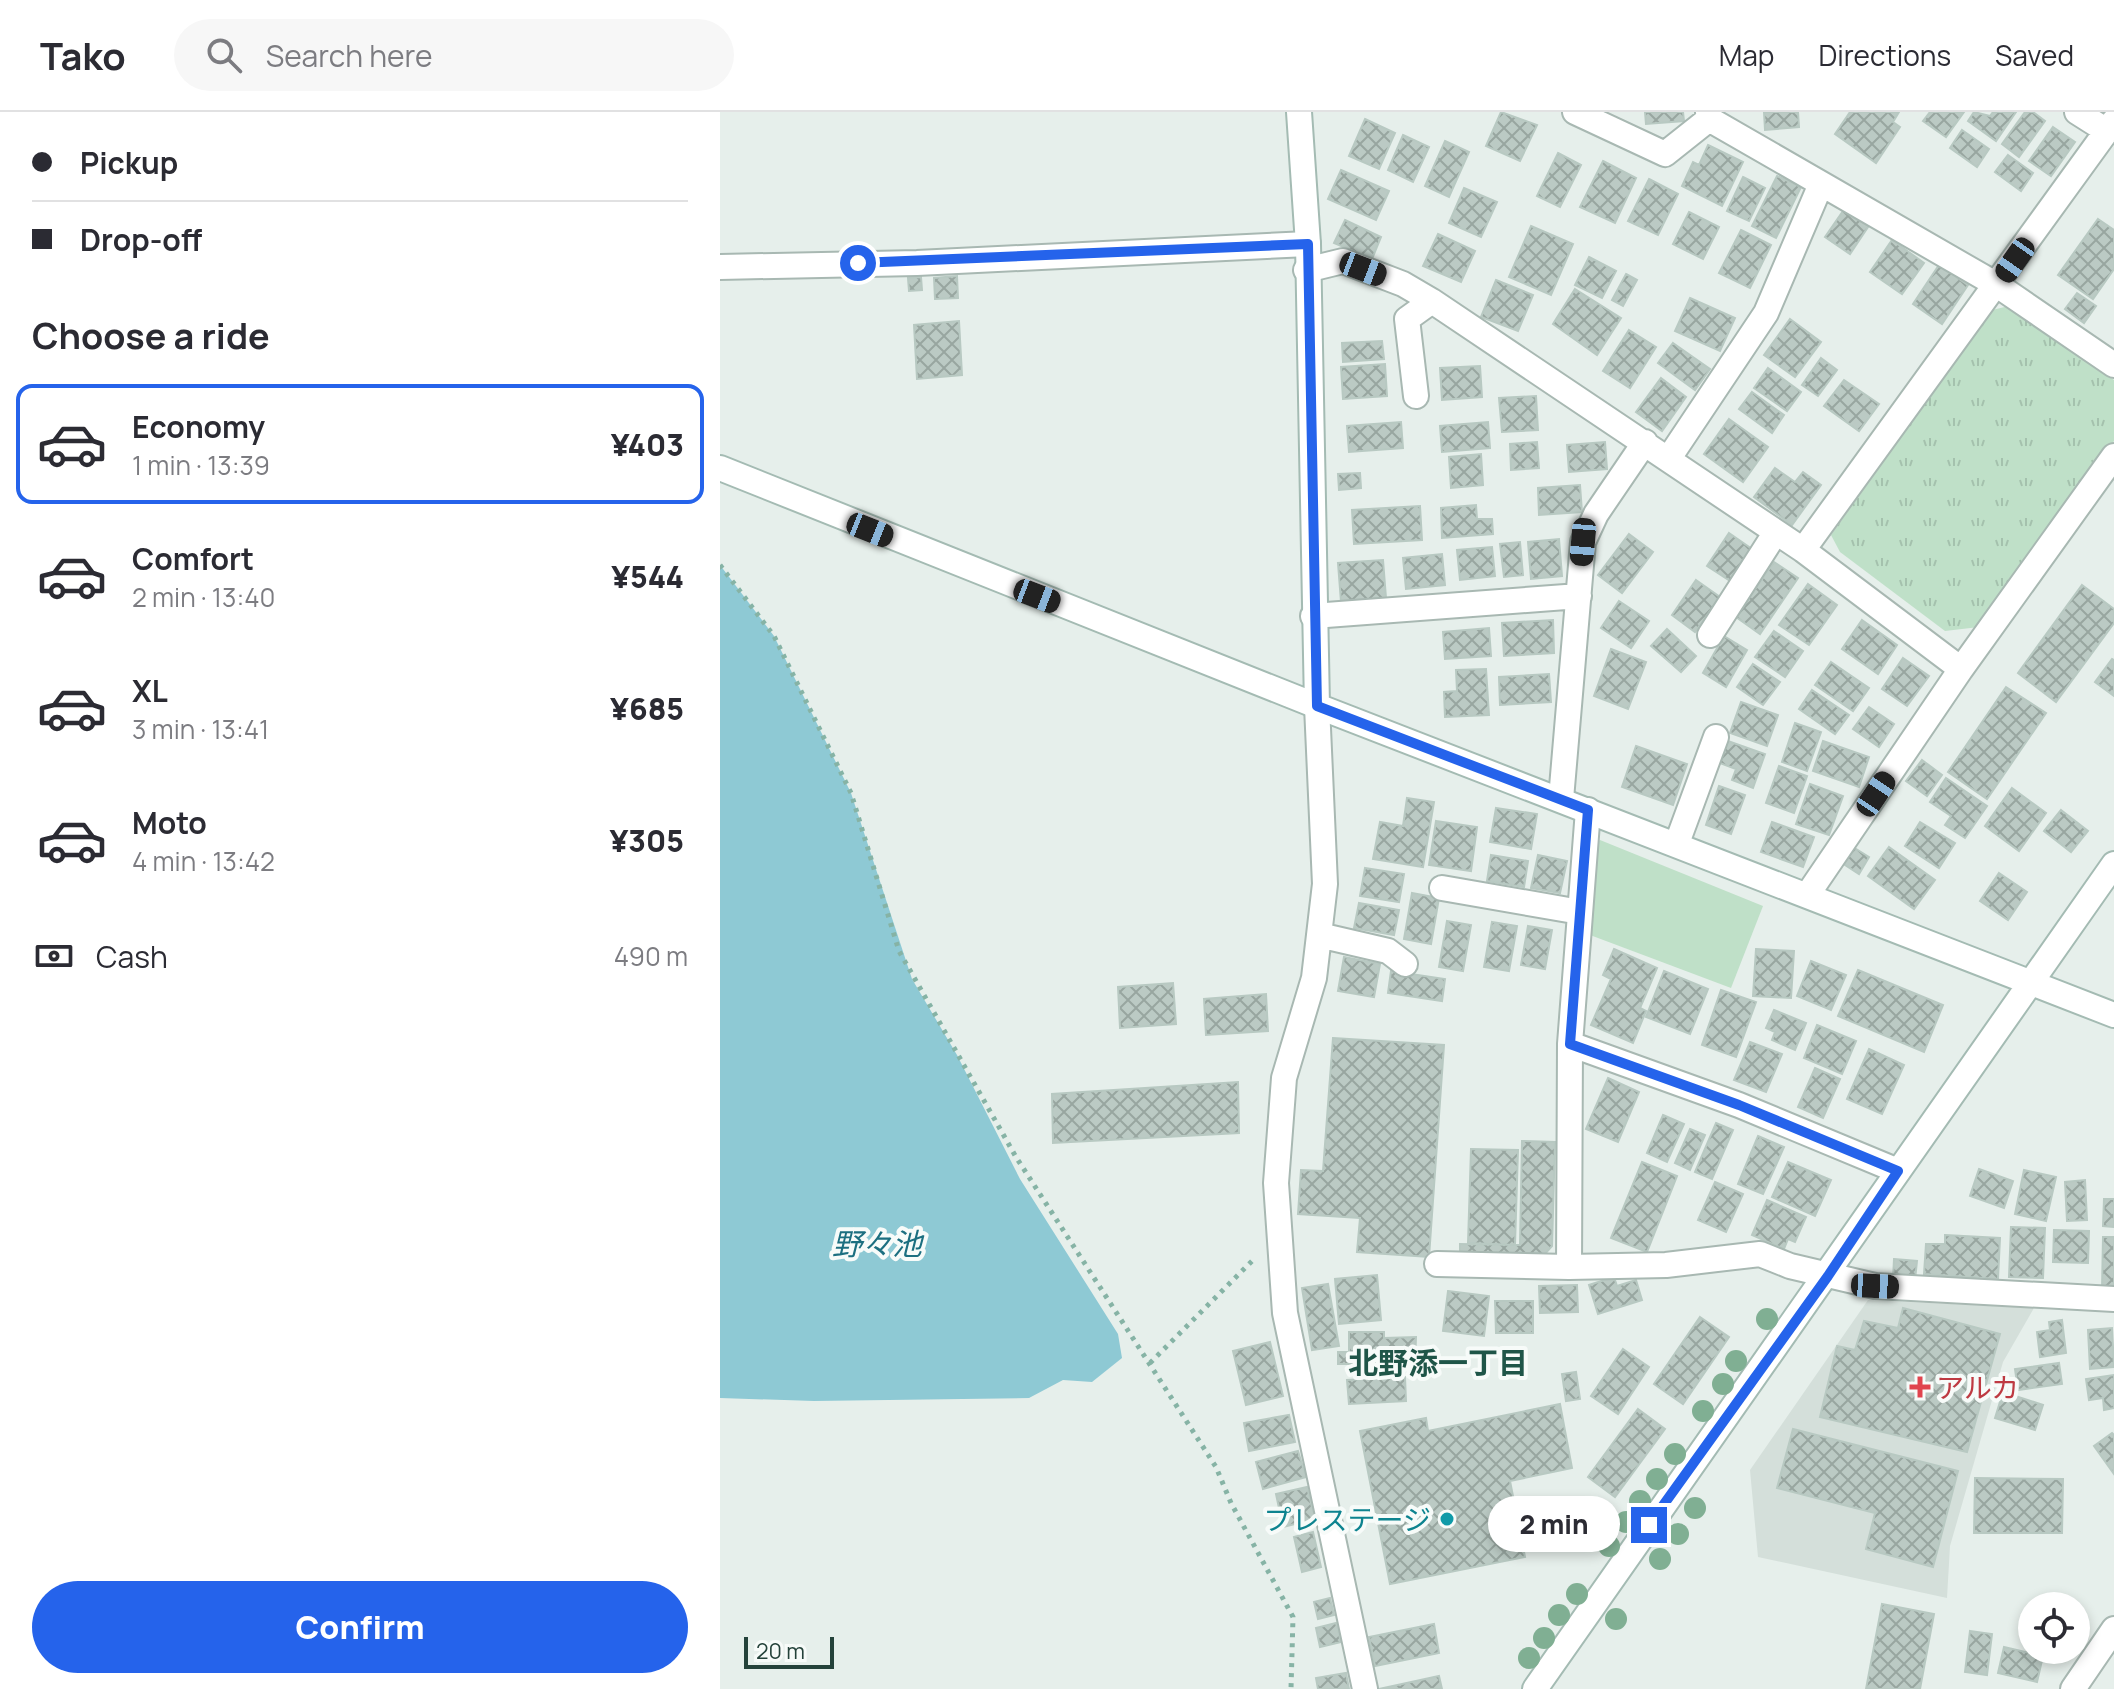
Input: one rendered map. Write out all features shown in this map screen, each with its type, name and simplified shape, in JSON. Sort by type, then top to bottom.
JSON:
[{"type":"street","points":[[1299,112],[1308,244],[1313,616],[1325,884],[1314,978],[1284,1078],[1276,1183],[1285,1313],[1365,1689]]},
{"type":"street","points":[[1575,112],[1665,154],[1708,116],[1997,285],[2114,365]]},
{"type":"street","points":[[1803,550],[2110,126],[2077,112]]},
{"type":"street","points":[[1669,458],[1766,313],[1821,184]]},
{"type":"street","points":[[720,267],[917,263],[1308,244]]},
{"type":"street","points":[[1306,270],[1343,261],[1403,284],[1432,301],[1803,550],[1961,669]]},
{"type":"street","points":[[1416,396],[1407,319],[1432,301]]},
{"type":"street","points":[[1561,799],[1583,542],[1596,514],[1645,442]]},
{"type":"street","points":[[1808,894],[1961,669],[2114,456]]},
{"type":"street","points":[[720,468],[1317,706],[2114,1015]]},
{"type":"street","points":[[1710,635],[1776,532]]},
{"type":"street","points":[[1313,616],[1579,596]]},
{"type":"street","points":[[1677,843],[1716,737]]},
{"type":"street","points":[[1569,1267],[1570,1044],[1588,810]]},
{"type":"street","points":[[1535,1689],[1828,1276],[2114,864]]},
{"type":"street","points":[[1442,888],[1580,912]]},
{"type":"street","points":[[1319,935],[1388,951],[1405,964]]},
{"type":"street","points":[[1570,1044],[1739,1105],[1898,1171]]},
{"type":"street","points":[[1437,1264],[1569,1267],[1666,1265],[1760,1254],[1828,1276],[1875,1286],[2114,1299]]},
{"type":"street","points":[[2073,1689],[2103,1661],[2114,1629]]},
{"type":"path","points":[[720,565],[774,636],[851,793],[899,951],[1016,1157],[1216,1467],[1231,1503],[1293,1617],[1291,1689]]},
{"type":"path","points":[[1150,1363],[1243,1271],[1279,1229]]},
{"type":"shaded area","points":[[1868,1300],[2034,1308],[2003,1362],[1950,1546],[1947,1598],[1758,1557],[1750,1470]]},
{"type":"green space","points":[[2009,306],[2114,380],[2114,441],[1979,627],[1945,631],[1840,552],[1831,535],[1992,310]]},
{"type":"green space","points":[[1600,840],[1763,906],[1731,988],[1590,935],[1590,848]]},
{"type":"water","name":"野々池","points":[[720,565],[774,636],[851,793],[912,979],[957,1055],[1020,1179],[1118,1334],[1122,1358],[1092,1382],[1063,1380],[1029,1398],[814,1401],[720,1398]]},
{"type":"building","points":[[1501,112],[1537,125],[1520,161],[1486,146]]},
{"type":"building","points":[[1645,112],[1683,112],[1684,121],[1646,124]]},
{"type":"building","points":[[1764,112],[1798,112],[1799,127],[1765,130]]},
{"type":"building","points":[[1850,112],[1899,112],[1893,122],[1900,127],[1876,163],[1835,134]]},
{"type":"building","points":[[1930,112],[1964,112],[1946,137],[1923,121]]},
{"type":"building","points":[[1974,112],[1990,116],[1993,112],[2016,112],[1996,141],[1968,121]]},
{"type":"building","points":[[2025,112],[2033,112],[2045,121],[2019,157],[2002,144]]},
{"type":"building","points":[[1365,119],[1395,133],[1379,169],[1349,156]]},
{"type":"building","points":[[2053,127],[2075,142],[2051,176],[2029,161]]},
{"type":"building","points":[[1962,130],[1989,149],[1977,167],[1950,148]]},
{"type":"building","points":[[1403,135],[1429,147],[1413,182],[1388,170]]},
{"type":"building","points":[[1445,141],[1469,152],[1449,197],[1425,186]]},
{"type":"building","points":[[1708,145],[1743,162],[1722,206],[1682,186],[1693,162],[1699,165]]},
{"type":"building","points":[[1558,153],[1581,165],[1560,207],[1537,196]]},
{"type":"building","points":[[2008,155],[2033,173],[2021,191],[1995,172]]},
{"type":"building","points":[[1603,161],[1636,178],[1615,223],[1580,207]]},
{"type":"building","points":[[1341,170],[1389,191],[1376,220],[1328,199]]},
{"type":"building","points":[[1777,176],[1801,187],[1776,238],[1752,226]]},
{"type":"building","points":[[1743,177],[1765,188],[1749,221],[1727,211]]},
{"type":"building","points":[[1649,179],[1678,194],[1658,235],[1628,221]]},
{"type":"building","points":[[1464,188],[1497,202],[1481,237],[1449,223]]},
{"type":"building","points":[[1845,208],[1870,224],[1850,254],[1825,237]]},
{"type":"building","points":[[1689,212],[1719,227],[1703,259],[1673,244]]},
{"type":"building","points":[[2098,219],[2114,230],[2114,269],[2093,299],[2058,275]]},
{"type":"building","points":[[1345,220],[1381,237],[1372,259],[1334,243]]},
{"type":"building","points":[[1531,226],[1573,244],[1551,295],[1509,277]]},
{"type":"building","points":[[1741,230],[1771,245],[1750,288],[1719,273]]},
{"type":"building","points":[[1438,234],[1475,251],[1461,282],[1423,266]]},
{"type":"building","points":[[1892,240],[1924,263],[1902,294],[1870,272]]},
{"type":"building","points":[[1589,257],[1616,271],[1602,298],[1575,285]]},
{"type":"building","points":[[1939,265],[1968,285],[1942,324],[1913,304]]},
{"type":"building","points":[[1626,274],[1637,280],[1623,306],[1612,300]]},
{"type":"building","points":[[957,276],[958,298],[935,299],[934,278]]},
{"type":"building","points":[[921,277],[922,290],[909,291],[908,278]]},
{"type":"building","points":[[1496,280],[1533,295],[1518,331],[1481,317]]},
{"type":"building","points":[[1575,289],[1621,318],[1597,355],[1553,324]]},
{"type":"building","points":[[2077,293],[2096,306],[2084,323],[2065,309]]},
{"type":"building","points":[[1690,298],[1735,318],[1720,351],[1675,331]]},
{"type":"building","points":[[1790,319],[1821,342],[1795,377],[1764,355]]},
{"type":"building","points":[[959,321],[962,375],[917,379],[914,325]]},
{"type":"building","points":[[1629,330],[1656,347],[1630,388],[1603,371]]},
{"type":"building","points":[[1382,341],[1384,359],[1343,362],[1342,343]]},
{"type":"building","points":[[1673,343],[1710,369],[1695,390],[1658,363]]},
{"type":"building","points":[[1821,358],[1837,370],[1818,396],[1802,385]]},
{"type":"building","points":[[1385,364],[1387,396],[1343,399],[1341,367]]},
{"type":"building","points":[[1480,366],[1482,397],[1442,400],[1440,368]]},
{"type":"building","points":[[1768,368],[1801,392],[1787,411],[1754,388]]},
{"type":"building","points":[[1661,378],[1686,397],[1662,431],[1636,412]]},
{"type":"building","points":[[1844,380],[1879,404],[1859,431],[1824,406]]},
{"type":"building","points":[[1752,392],[1784,415],[1772,433],[1739,409]]},
{"type":"building","points":[[1536,396],[1538,430],[1502,432],[1499,398]]},
{"type":"building","points":[[1729,419],[1768,447],[1743,482],[1704,454]]},
{"type":"building","points":[[1401,422],[1403,448],[1349,452],[1347,426]]},
{"type":"building","points":[[1488,422],[1490,448],[1442,452],[1440,426]]},
{"type":"building","points":[[1537,442],[1539,468],[1511,470],[1510,444]]},
{"type":"building","points":[[1605,442],[1607,469],[1569,472],[1567,445]]},
{"type":"building","points":[[1481,454],[1483,485],[1451,488],[1449,457]]},
{"type":"building","points":[[1775,468],[1795,482],[1803,472],[1821,485],[1792,525],[1754,497]]},
{"type":"building","points":[[1360,473],[1361,488],[1339,490],[1338,474]]},
{"type":"building","points":[[1580,485],[1582,512],[1539,515],[1538,488]]},
{"type":"building","points":[[1476,505],[1477,519],[1492,519],[1493,534],[1442,538],[1441,508]]},
{"type":"building","points":[[1420,506],[1422,540],[1354,544],[1352,510]]},
{"type":"building","points":[[1729,533],[1752,549],[1730,581],[1707,566]]},
{"type":"building","points":[[1629,534],[1653,552],[1622,593],[1598,575]]},
{"type":"building","points":[[1559,539],[1562,576],[1531,579],[1528,542]]},
{"type":"building","points":[[1520,542],[1523,575],[1504,577],[1500,544]]},
{"type":"building","points":[[1492,547],[1495,576],[1460,580],[1457,550]]},
{"type":"building","points":[[1442,554],[1445,585],[1406,589],[1403,558]]},
{"type":"building","points":[[1383,560],[1386,598],[1341,602],[1338,563]]},
{"type":"building","points":[[1774,562],[1798,578],[1760,634],[1736,617]]},
{"type":"building","points":[[1696,580],[1720,597],[1695,632],[1672,615]]},
{"type":"building","points":[[1808,584],[1837,605],[1809,645],[1779,625]]},
{"type":"building","points":[[2082,585],[2114,609],[2114,623],[2056,702],[2018,673]]},
{"type":"building","points":[[1619,601],[1649,621],[1631,648],[1601,628]]},
{"type":"building","points":[[1553,620],[1554,653],[1504,656],[1502,623]]},
{"type":"building","points":[[1862,620],[1897,645],[1878,674],[1842,649]]},
{"type":"building","points":[[1489,628],[1491,656],[1445,659],[1443,632]]},
{"type":"building","points":[[1667,629],[1696,656],[1681,672],[1651,646]]},
{"type":"building","points":[[1774,631],[1803,651],[1785,677],[1755,657]]},
{"type":"building","points":[[1724,636],[1747,650],[1726,687],[1703,673]]},
{"type":"building","points":[[1611,649],[1646,662],[1628,709],[1594,696]]},
{"type":"building","points":[[1903,658],[1929,676],[1907,706],[1882,689]]},
{"type":"building","points":[[2114,660],[2114,696],[2095,682]]},
{"type":"building","points":[[1831,662],[1869,688],[1853,711],[1815,685]]},
{"type":"building","points":[[1753,664],[1780,682],[1763,705],[1737,687]]},
{"type":"building","points":[[1486,669],[1489,715],[1445,717],[1444,692],[1457,691],[1456,670]]},
{"type":"building","points":[[1549,674],[1551,702],[1500,705],[1499,677]]},
{"type":"building","points":[[2006,687],[2046,713],[1987,799],[1948,772]]},
{"type":"building","points":[[1812,690],[1849,715],[1835,734],[1799,709]]},
{"type":"building","points":[[1741,702],[1778,715],[1767,746],[1730,733]]},
{"type":"building","points":[[1869,707],[1894,724],[1879,747],[1853,729]]},
{"type":"building","points":[[1795,723],[1821,732],[1807,771],[1782,762]]},
{"type":"building","points":[[1725,740],[1765,754],[1753,788],[1732,780],[1736,769],[1717,762]]},
{"type":"building","points":[[1823,741],[1869,757],[1859,787],[1813,771]]},
{"type":"building","points":[[1636,746],[1687,764],[1673,805],[1622,787]]},
{"type":"building","points":[[1922,760],[1942,775],[1927,796],[1906,781]]},
{"type":"building","points":[[1779,766],[1807,776],[1794,813],[1766,803]]},
{"type":"building","points":[[1946,778],[1987,806],[1965,838],[1945,825],[1951,816],[1930,802]]},
{"type":"building","points":[[1810,784],[1843,796],[1829,835],[1796,824]]},
{"type":"building","points":[[1719,786],[1745,795],[1731,834],[1706,825]]},
{"type":"building","points":[[2012,788],[2046,813],[2019,851],[1985,826]]},
{"type":"building","points":[[1407,798],[1434,802],[1423,867],[1373,859],[1380,822],[1403,826]]},
{"type":"building","points":[[1496,808],[1537,814],[1531,849],[1490,842]]},
{"type":"building","points":[[2061,810],[2088,831],[2071,852],[2044,831]]},
{"type":"building","points":[[1436,821],[1477,827],[1471,871],[1429,865]]},
{"type":"building","points":[[1772,822],[1814,837],[1803,867],[1761,852]]},
{"type":"building","points":[[1920,822],[1955,843],[1939,868],[1905,846]]},
{"type":"building","points":[[1853,847],[1869,857],[1859,874],[1842,863]]},
{"type":"building","points":[[1889,847],[1935,880],[1914,909],[1868,876]]},
{"type":"building","points":[[1491,855],[1528,861],[1524,887],[1487,881]]},
{"type":"building","points":[[1538,855],[1567,861],[1560,893],[1531,888]]},
{"type":"building","points":[[1365,868],[1404,874],[1399,902],[1360,896]]},
{"type":"building","points":[[1999,873],[2027,892],[2008,920],[1980,901]]},
{"type":"building","points":[[1412,893],[1439,898],[1431,944],[1404,939]]},
{"type":"building","points":[[1359,903],[1399,910],[1394,935],[1354,928]]},
{"type":"building","points":[[1447,921],[1471,925],[1463,971],[1439,967]]},
{"type":"building","points":[[1492,922],[1517,926],[1509,971],[1484,967]]},
{"type":"building","points":[[1528,926],[1552,930],[1545,969],[1521,965]]},
{"type":"building","points":[[1614,949],[1657,968],[1640,1008],[1646,1011],[1633,1043],[1591,1025],[1611,979],[1603,975]]},
{"type":"building","points":[[1756,949],[1794,951],[1791,998],[1753,996]]},
{"type":"building","points":[[1344,957],[1380,964],[1374,997],[1338,991]]},
{"type":"building","points":[[1811,961],[1846,975],[1831,1010],[1797,996]]},
{"type":"building","points":[[1858,970],[1943,1005],[1924,1052],[1838,1016]]},
{"type":"building","points":[[1391,971],[1445,979],[1442,1001],[1388,993]]},
{"type":"building","points":[[1664,971],[1708,989],[1690,1034],[1646,1017]]},
{"type":"building","points":[[1173,983],[1176,1024],[1120,1028],[1118,987]]},
{"type":"building","points":[[1721,990],[1756,1002],[1736,1057],[1702,1045]]},
{"type":"building","points":[[1266,994],[1268,1031],[1206,1035],[1204,999]]},
{"type":"building","points":[[1774,1010],[1806,1023],[1795,1050],[1772,1040],[1775,1032],[1766,1028]]},
{"type":"building","points":[[1817,1025],[1856,1041],[1842,1074],[1804,1058]]},
{"type":"building","points":[[1333,1038],[1444,1045],[1429,1257],[1357,1252],[1360,1218],[1298,1214],[1301,1170],[1323,1171]]},
{"type":"building","points":[[1750,1042],[1782,1054],[1766,1092],[1734,1080]]},
{"type":"building","points":[[1869,1049],[1904,1065],[1882,1114],[1847,1099]]},
{"type":"building","points":[[1815,1068],[1840,1079],[1823,1118],[1798,1107]]},
{"type":"building","points":[[1608,1078],[1639,1092],[1618,1142],[1586,1129]]},
{"type":"building","points":[[1238,1082],[1239,1133],[1053,1143],[1052,1094]]},
{"type":"building","points":[[1663,1115],[1684,1124],[1667,1162],[1647,1153]]},
{"type":"building","points":[[1716,1123],[1733,1130],[1712,1179],[1695,1172]]},
{"type":"building","points":[[1690,1129],[1705,1135],[1690,1170],[1675,1163]]},
{"type":"building","points":[[1758,1136],[1784,1147],[1763,1194],[1738,1184]]},
{"type":"building","points":[[1522,1141],[1555,1142],[1552,1246],[1543,1256],[1460,1255],[1460,1244],[1520,1245]]},
{"type":"building","points":[[1471,1149],[1518,1150],[1515,1245],[1468,1243]]},
{"type":"building","points":[[1642,1162],[1677,1176],[1647,1252],[1611,1238]]},
{"type":"building","points":[[1788,1162],[1831,1180],[1815,1216],[1772,1197]]},
{"type":"building","points":[[1979,1169],[2013,1181],[2004,1208],[1970,1196]]},
{"type":"building","points":[[2024,1170],[2056,1177],[2046,1221],[2015,1214]]},
{"type":"building","points":[[2085,1180],[2087,1220],[2067,1221],[2065,1182]]},
{"type":"building","points":[[1715,1182],[1743,1194],[1726,1232],[1698,1220]]},
{"type":"building","points":[[2104,1199],[2114,1199],[2114,1227],[2103,1226]]},
{"type":"building","points":[[1767,1200],[1806,1217],[1795,1242],[1788,1239],[1784,1249],[1752,1235]]},
{"type":"building","points":[[2011,1227],[2045,1228],[2043,1278],[2009,1277]]},
{"type":"building","points":[[2054,1230],[2089,1231],[2088,1263],[2053,1262]]},
{"type":"building","points":[[1945,1235],[2000,1238],[1998,1279],[1924,1274],[1926,1244],[1945,1244]]},
{"type":"building","points":[[2103,1237],[2114,1237],[2114,1290],[2102,1290]]},
{"type":"building","points":[[1894,1259],[1917,1261],[1915,1280],[1893,1279]]},
{"type":"building","points":[[1377,1275],[1381,1320],[1339,1324],[1335,1279]]},
{"type":"building","points":[[1614,1277],[1617,1286],[1636,1280],[1642,1300],[1598,1314],[1589,1285]]},
{"type":"building","points":[[1328,1284],[1339,1346],[1312,1350],[1302,1288]]},
{"type":"building","points":[[1577,1285],[1578,1312],[1540,1313],[1539,1286]]},
{"type":"building","points":[[1448,1291],[1489,1296],[1484,1336],[1443,1331]]},
{"type":"building","points":[[1495,1301],[1533,1301],[1533,1333],[1496,1333]]},
{"type":"building","points":[[1903,1308],[2000,1334],[1967,1452],[1820,1417],[1837,1346],[1855,1350],[1864,1321],[1898,1328]]},
{"type":"building","points":[[1700,1317],[1729,1337],[1683,1404],[1654,1384]]},
{"type":"building","points":[[2062,1320],[2066,1353],[2040,1357],[2037,1332],[2050,1330],[2049,1322]]},
{"type":"building","points":[[2112,1328],[2114,1367],[2090,1369],[2088,1330]]},
{"type":"building","points":[[1349,1332],[1384,1332],[1384,1338],[1416,1337],[1415,1364],[1338,1364],[1338,1352],[1349,1352]]},
{"type":"building","points":[[1270,1342],[1283,1396],[1246,1405],[1233,1351]]},
{"type":"building","points":[[1623,1349],[1649,1367],[1618,1414],[1591,1396]]},
{"type":"building","points":[[2059,1363],[2062,1384],[2018,1390],[2015,1369]]},
{"type":"building","points":[[1576,1372],[1580,1399],[1566,1401],[1562,1374]]},
{"type":"building","points":[[2114,1375],[2114,1408],[2104,1410],[2103,1398],[2089,1400],[2086,1379]]},
{"type":"building","points":[[1405,1377],[1406,1401],[1349,1404],[1347,1380]]},
{"type":"building","points":[[2003,1392],[2043,1405],[2035,1430],[1995,1418]]},
{"type":"building","name":"プレステージ","points":[[1560,1404],[1572,1468],[1510,1481],[1525,1557],[1390,1584],[1360,1431],[1426,1418],[1428,1431]]},
{"type":"building","points":[[1638,1409],[1665,1429],[1615,1497],[1588,1477]]},
{"type":"building","points":[[1289,1415],[1295,1442],[1249,1451],[1244,1423]]},
{"type":"building","points":[[1793,1429],[1958,1471],[1933,1567],[1866,1549],[1875,1513],[1777,1488]]},
{"type":"building","points":[[2112,1433],[2114,1435],[2114,1474],[2094,1446]]},
{"type":"building","points":[[1298,1451],[1306,1477],[1263,1489],[1256,1462]]},
{"type":"building","points":[[1975,1478],[2063,1479],[2062,1533],[1974,1533]]},
{"type":"building","points":[[1307,1487],[1315,1519],[1283,1527],[1276,1494]]},
{"type":"building","points":[[1313,1532],[1321,1567],[1302,1572],[1294,1537]]},
{"type":"building","points":[[1330,1598],[1334,1615],[1318,1619],[1314,1602]]},
{"type":"building","points":[[1882,1604],[1934,1614],[1920,1689],[1866,1689]]},
{"type":"building","points":[[1336,1623],[1341,1642],[1320,1647],[1316,1628]]},
{"type":"building","points":[[1434,1624],[1439,1653],[1375,1666],[1369,1637]]},
{"type":"building","points":[[1970,1631],[1992,1634],[1987,1675],[1965,1672]]},
{"type":"building","points":[[2004,1647],[2018,1650],[2018,1664],[2041,1664],[2037,1682],[1998,1673]]},
{"type":"building","points":[[1346,1673],[1349,1689],[1318,1689],[1316,1678]]},
{"type":"building","points":[[1439,1676],[1442,1689],[1379,1689]]},
{"type":"place","name":"アルカ","points":[[1920,1387]]},
{"type":"place","name":"プレステージ","points":[[1447,1519]]},
{"type":"district","name":"北野添一丁目","points":[[1438,1362]]},
{"type":"route","points":[[858,263],[917,263],[1308,244],[1309,434],[1317,706],[1588,810],[1570,1044],[1739,1105],[1898,1171],[1828,1276],[1649,1525]]}]
